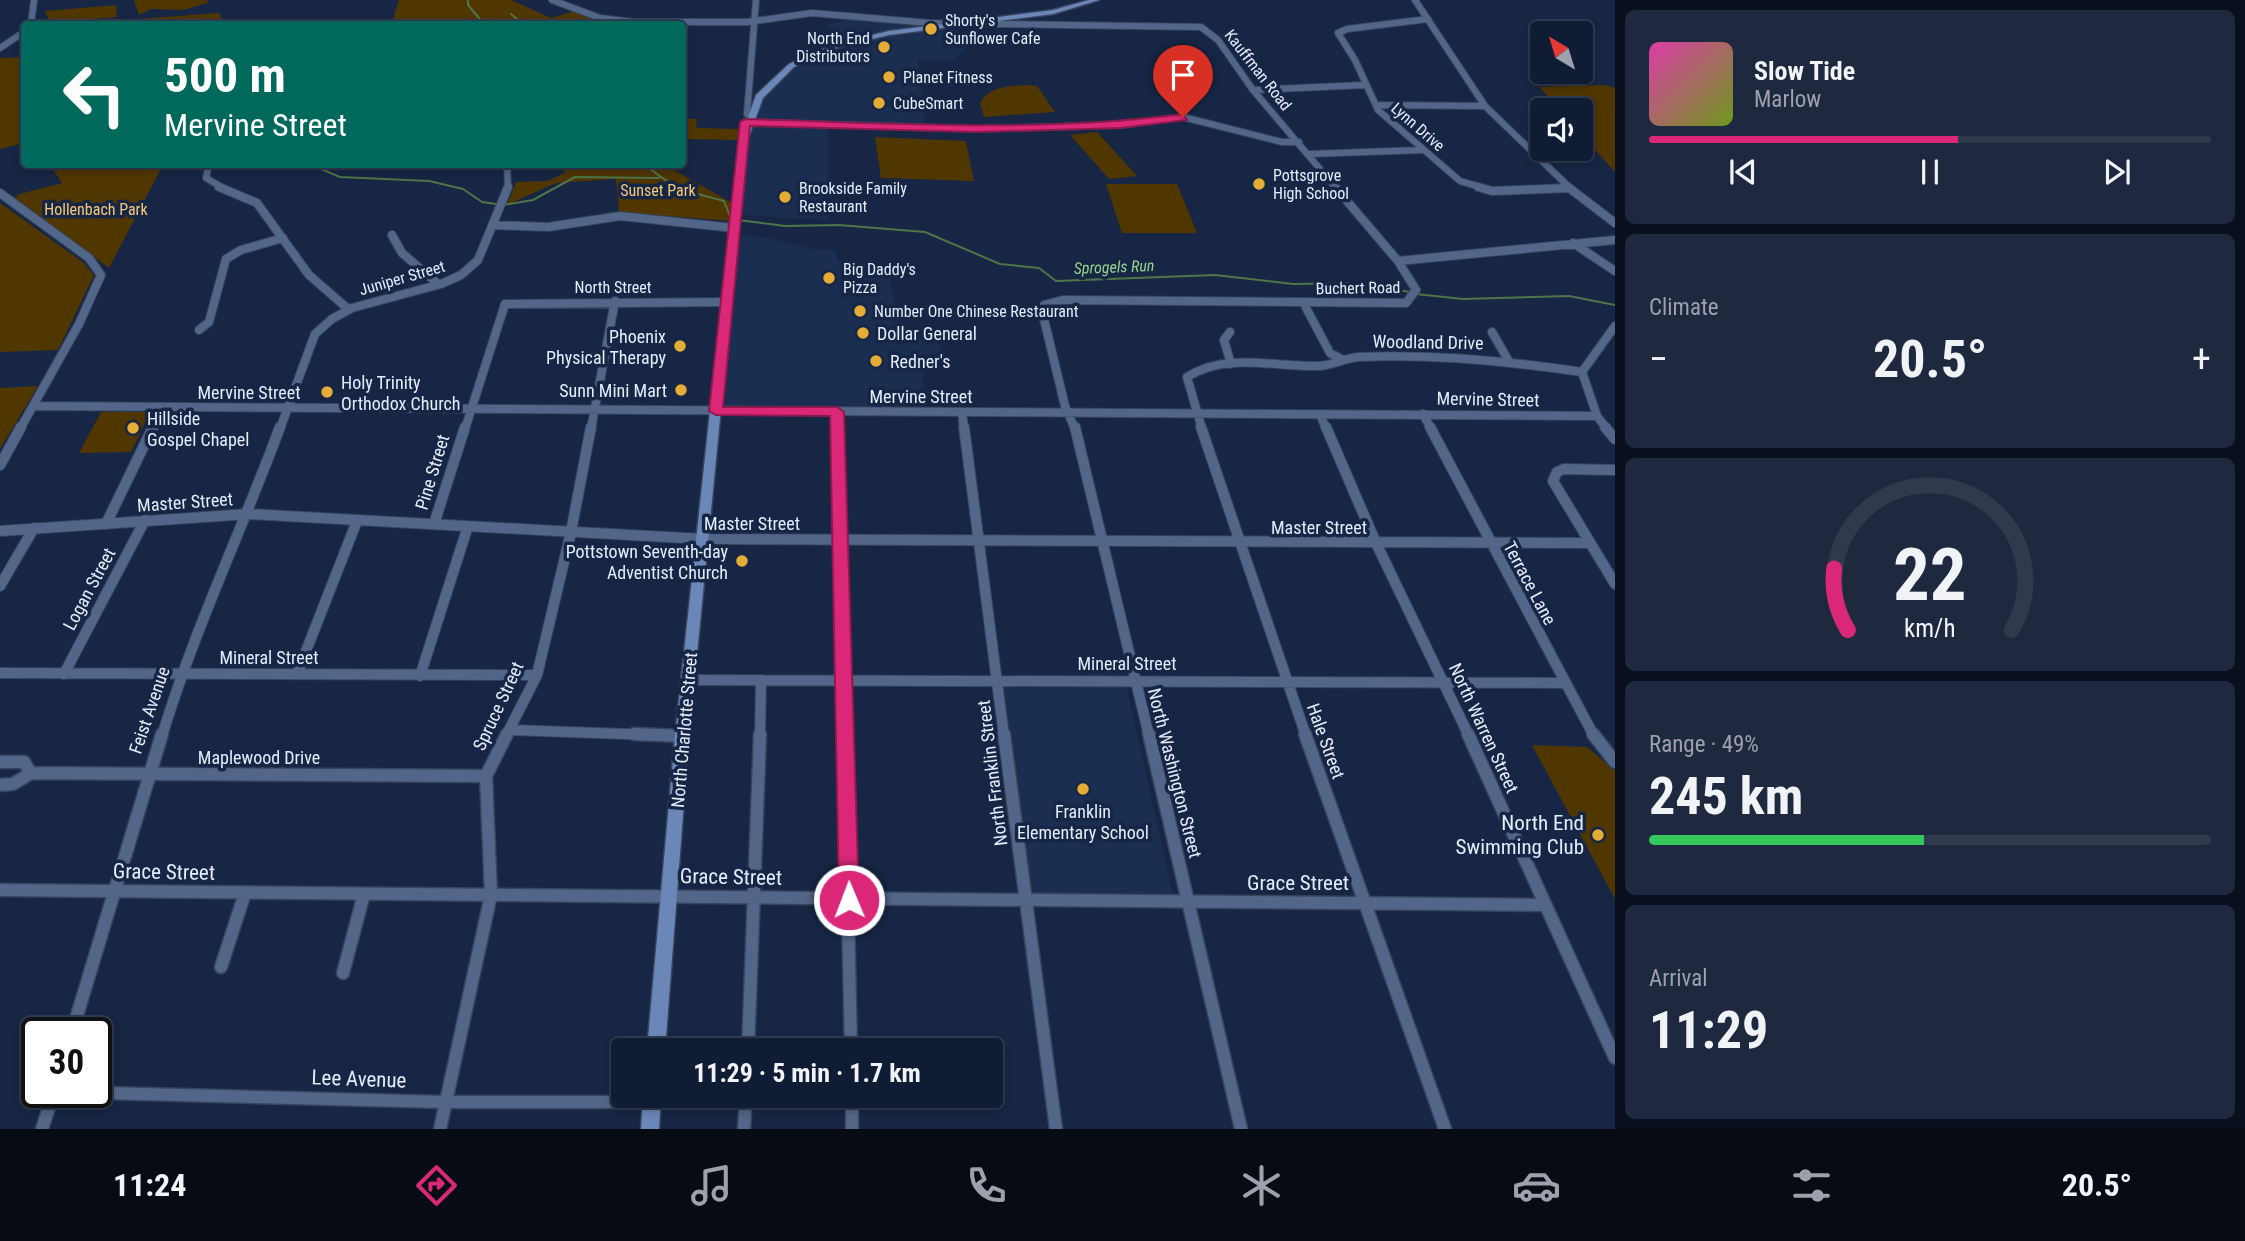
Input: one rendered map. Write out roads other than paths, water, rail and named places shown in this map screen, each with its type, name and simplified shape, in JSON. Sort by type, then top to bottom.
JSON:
[{"type":"main road","points":[[728,302],[746,118],[766,85],[809,55],[864,36],[930,23],[1040,14],[1096,0]]},
{"type":"main road","name":"North Charlotte Street","points":[[657,1038],[671,896],[682,736],[728,302]]},
{"type":"main road","points":[[650,1129],[651,1108]]},
{"type":"street","points":[[31,21],[34,0]]},
{"type":"street","name":"Kauffman Road","points":[[552,0],[615,21]]},
{"type":"street","points":[[756,0],[746,118],[977,129],[1120,125],[1183,117],[1282,142],[1299,142]]},
{"type":"street","points":[[1415,0],[1485,106],[1569,188],[1615,223]]},
{"type":"street","name":"Kauffman Road","points":[[686,22],[754,22],[824,14],[930,23],[1192,24],[1210,31],[1253,90],[1398,261]]},
{"type":"street","name":"Lynn Drive","points":[[1428,19],[1340,31],[1338,37],[1350,51],[1385,118],[1460,181],[1479,189],[1509,191],[1569,188]]},
{"type":"street","points":[[0,48],[21,34]]},
{"type":"street","points":[[1253,90],[1366,85]]},
{"type":"street","points":[[1376,105],[1485,106]]},
{"type":"street","points":[[1310,154],[1422,150]]},
{"type":"street","points":[[208,168],[206,178],[210,183],[257,204],[309,275],[347,308]]},
{"type":"street","name":"Juniper Street","points":[[288,408],[314,334],[332,317],[347,308],[438,284],[470,269],[478,260],[508,188],[508,168]]},
{"type":"street","points":[[0,193],[89,258],[100,275],[96,292],[0,465]]},
{"type":"street","points":[[492,225],[548,227],[620,216],[735,222]]},
{"type":"street","points":[[392,234],[402,253],[438,284]]},
{"type":"street","points":[[199,330],[209,322],[226,260],[241,250],[283,238]]},
{"type":"street","name":"Buchert Road","points":[[1044,305],[1063,300],[1388,305],[1406,303],[1414,293],[1398,261],[1615,240]]},
{"type":"street","points":[[1573,243],[1615,271]]},
{"type":"street","name":"North Street","points":[[501,309],[511,301],[728,302]]},
{"type":"street","name":"Spruce Street","points":[[440,1129],[491,895],[486,776],[512,730],[537,676],[571,532],[592,410],[615,301]]},
{"type":"street","points":[[1304,304],[1331,353],[1341,359]]},
{"type":"street","name":"North Washington Street","points":[[1044,305],[1053,358],[1102,543],[1190,903],[1241,1129]]},
{"type":"street","name":"Pine Street","points":[[434,524],[501,309]]},
{"type":"street","points":[[1615,326],[1583,372],[1598,416],[1615,439]]},
{"type":"street","points":[[1492,331],[1508,360]]},
{"type":"street","points":[[1230,332],[1224,340],[1231,364]]},
{"type":"street","name":"Woodland Drive","points":[[1200,367],[1231,364],[1318,366],[1341,359],[1508,360],[1583,372]]},
{"type":"street","name":"Hale Street","points":[[1200,367],[1187,377],[1187,384],[1286,681],[1445,1129]]},
{"type":"street","name":"Mervine Street","points":[[34,406],[1598,416]]},
{"type":"street","name":"Logan Street","points":[[106,524],[162,407]]},
{"type":"street","name":"Feist Avenue","points":[[76,1017],[148,773],[180,676],[248,514],[288,408]]},
{"type":"street","points":[[837,412],[851,1038]]},
{"type":"street","name":"North Franklin Street","points":[[962,412],[1056,1129]]},
{"type":"street","name":"North Warren Street","points":[[1320,414],[1376,543],[1445,683],[1615,1058]]},
{"type":"street","name":"Terrace Lane","points":[[1423,414],[1601,750],[1615,762]]},
{"type":"street","points":[[1615,470],[1569,469],[1553,477],[1555,486],[1615,584]]},
{"type":"street","name":"Master Street","points":[[0,531],[248,514],[703,539],[1102,543],[1590,543]]},
{"type":"street","name":"Logan Street","points":[[64,674],[145,520]]},
{"type":"street","points":[[298,674],[357,521]]},
{"type":"street","points":[[420,676],[468,526]]},
{"type":"street","points":[[0,586],[34,528]]},
{"type":"street","name":"Mineral Street","points":[[0,673],[537,676]]},
{"type":"street","name":"Mineral Street","points":[[689,680],[1566,683]]},
{"type":"street","points":[[749,1038],[756,897],[761,680]]},
{"type":"street","points":[[512,730],[682,736]]},
{"type":"street","name":"Maplewood Drive","points":[[0,762],[24,762],[31,773]]},
{"type":"street","name":"Maplewood Drive","points":[[0,785],[13,784],[31,773],[486,776]]},
{"type":"street","name":"Grace Street","points":[[0,890],[1545,905]]},
{"type":"street","points":[[220,967],[245,893]]},
{"type":"street","points":[[343,973],[364,894]]},
{"type":"street","name":"Lee Avenue","points":[[112,1093],[444,1102],[611,1100]]},
{"type":"street","points":[[42,1129],[49,1108]]},
{"type":"street","points":[[744,1129],[745,1108]]},
{"type":"street","points":[[852,1108],[852,1129]]},
{"type":"waterway","name":"Sprogels Run","points":[[468,0],[468,5],[481,21]]},
{"type":"waterway","points":[[511,14],[519,21]]},
{"type":"waterway","points":[[319,168],[340,177],[429,181],[463,189],[482,202],[503,205],[533,200],[575,177],[659,178]]},
{"type":"waterway","name":"Sprogels Run","points":[[650,168],[682,188],[724,201],[731,219]]},
{"type":"waterway","name":"Sprogels Run","points":[[738,220],[785,226],[839,225],[925,232],[1000,264],[1039,268],[1056,281],[1215,275],[1293,284],[1359,283],[1410,292]]},
{"type":"waterway","name":"Sprogels Run","points":[[1416,294],[1463,299],[1569,296],[1615,305]]},
{"type":"place","name":"Shorty's Sunflower Cafe","points":[[931,29]]},
{"type":"place","name":"North End Distributors","points":[[884,47]]},
{"type":"place","name":"Planet Fitness","points":[[889,77]]},
{"type":"place","name":"CubeSmart","points":[[879,103]]},
{"type":"place","name":"Pottsgrove High School","points":[[1259,184]]},
{"type":"place","name":"Brookside Family Restaurant","points":[[785,197]]},
{"type":"place","name":"Big Daddy's Pizza","points":[[829,278]]},
{"type":"place","name":"Number One Chinese Restaurant","points":[[860,311]]},
{"type":"place","name":"Dollar General","points":[[863,333]]},
{"type":"place","name":"Phoenix Physical Therapy","points":[[680,346]]},
{"type":"place","name":"Redner's","points":[[876,361]]},
{"type":"place","name":"Sunn Mini Mart","points":[[681,390]]},
{"type":"place","name":"Holy Trinity Orthodox Church","points":[[327,392]]},
{"type":"place","name":"Hillside Gospel Chapel","points":[[133,428]]},
{"type":"place","name":"Pottstown Seventh-day Adventist Church","points":[[742,561]]},
{"type":"place","name":"Franklin Elementary School","points":[[1083,789]]},
{"type":"place","name":"North End Swimming Club","points":[[1598,835]]},
{"type":"park label","name":"Sunset Park","points":[[658,190]]},
{"type":"park label","name":"Hollenbach Park","points":[[96,209]]}]
